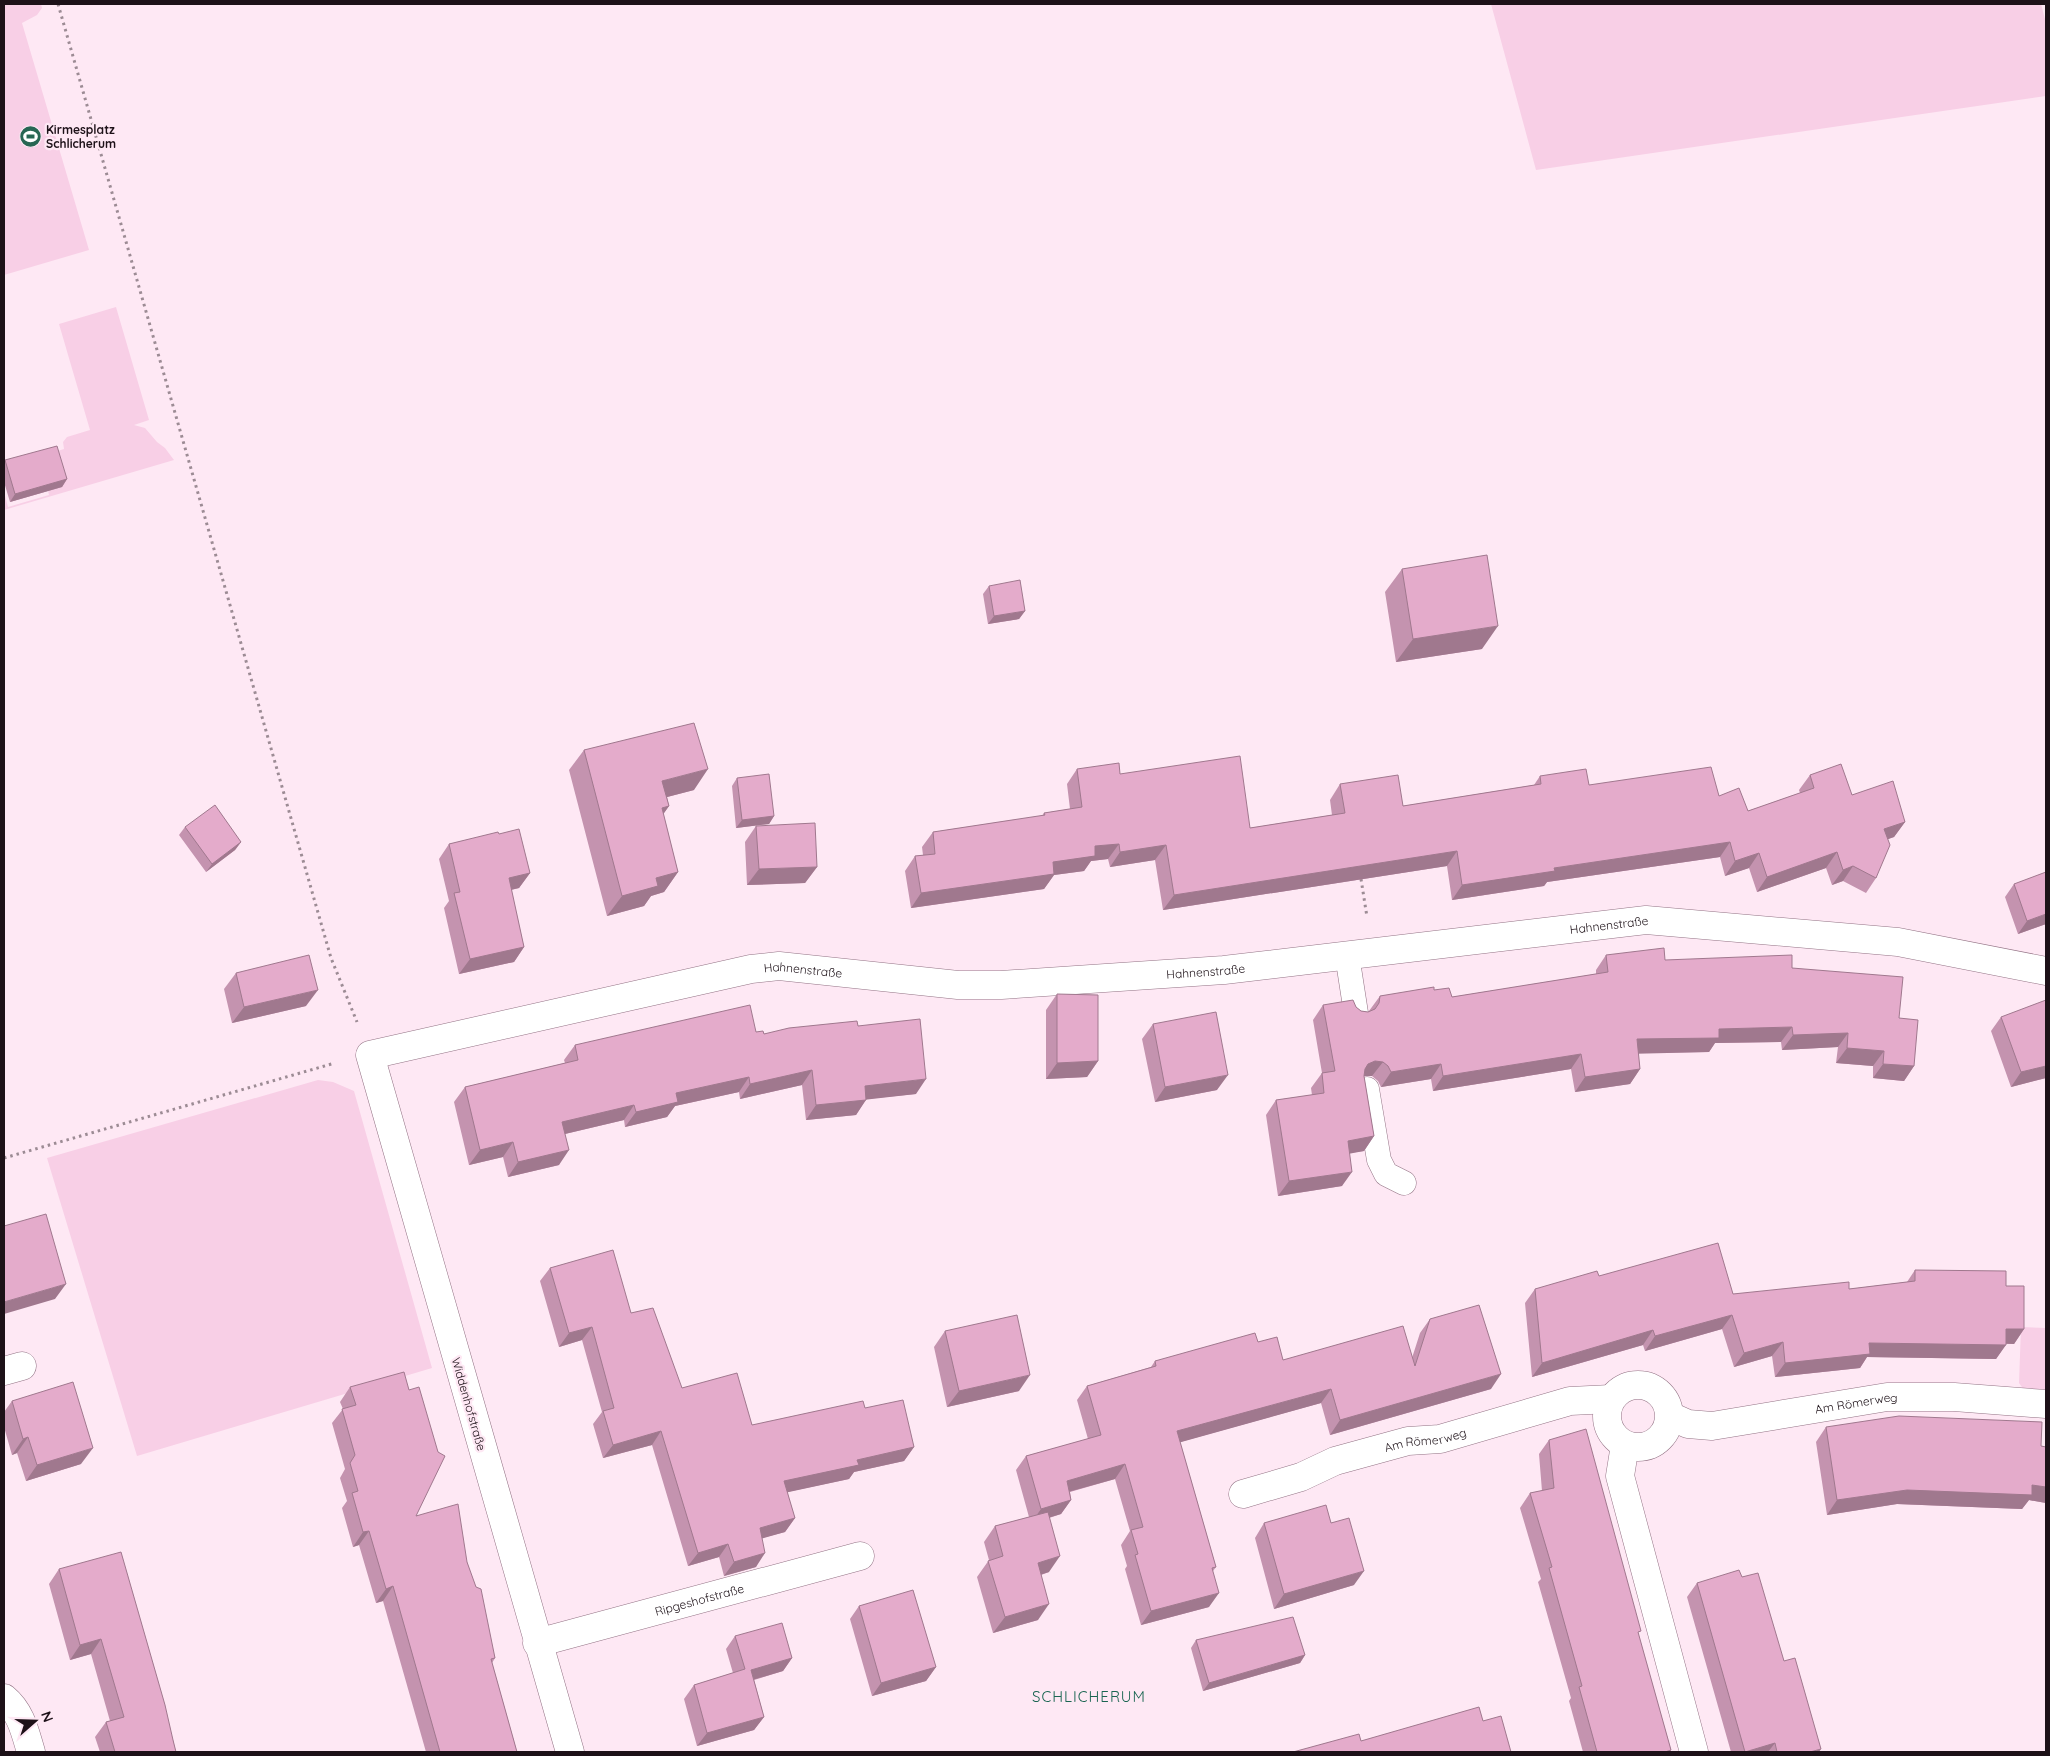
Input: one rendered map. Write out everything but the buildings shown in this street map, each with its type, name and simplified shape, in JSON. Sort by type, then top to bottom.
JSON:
[{"type":"street","name":"Hahnenstraße","points":[[370,1055],[751,969],[779,966],[958,985],[1001,985],[1224,970],[1646,920],[1898,942],[2046,971]]},
{"type":"street","name":"Widdenhofstraße","points":[[370,1055],[537,1643],[570,1752]]},
{"type":"street","name":"Am Römerweg","points":[[1243,1494],[1301,1477],[1335,1461],[1408,1441],[1440,1439],[1570,1401],[1611,1399],[1620,1390],[1628,1386],[1648,1386],[1664,1398],[1670,1416],[1688,1424],[1712,1426],[1887,1397],[1954,1397],[2046,1404]]},
{"type":"street","points":[[1611,1399],[1606,1416],[1608,1426],[1619,1442],[1626,1445],[1638,1448],[1646,1447],[1658,1441],[1667,1429],[1670,1416]]},
{"type":"street","points":[[1626,1445],[1620,1476],[1694,1752]]},
{"type":"street","name":"Ripgeshofstraße","points":[[537,1643],[860,1556]]},
{"type":"street","points":[[4,1698],[20,1717],[31,1752]]},
{"type":"lane","points":[[1347,955],[1356,1013]]},
{"type":"lane","points":[[1367,1089],[1379,1160],[1386,1174],[1404,1183]]},
{"type":"path","points":[[4,1158],[314,1068],[370,1055],[331,958],[58,4]]},
{"type":"shaded area","name":"Kirmesplatz Schlicherum","points":[[4,4],[41,4],[42,8],[37,15],[22,23],[89,250],[4,275]]},
{"type":"shaded area","points":[[1491,4],[2041,4],[2046,23],[2046,96],[1536,170]]},
{"type":"shaded area","points":[[116,307],[149,420],[134,425],[145,428],[174,460],[4,510],[4,492],[8,507],[49,495],[48,491],[61,487],[51,453],[64,449],[63,442],[67,437],[90,430],[59,324]]},
{"type":"shaded area","points":[[318,1080],[333,1082],[354,1091],[432,1368],[137,1456],[47,1158]]},
{"type":"shaded area","points":[[2021,1327],[2046,1328],[2046,1396],[2027,1394],[2019,1383]]},
{"type":"place","name":"Kirmesplatz Schlicherum","points":[[30,136]]},
{"type":"district","name":"SCHLICHERUM","points":[[1089,1696]]}]
